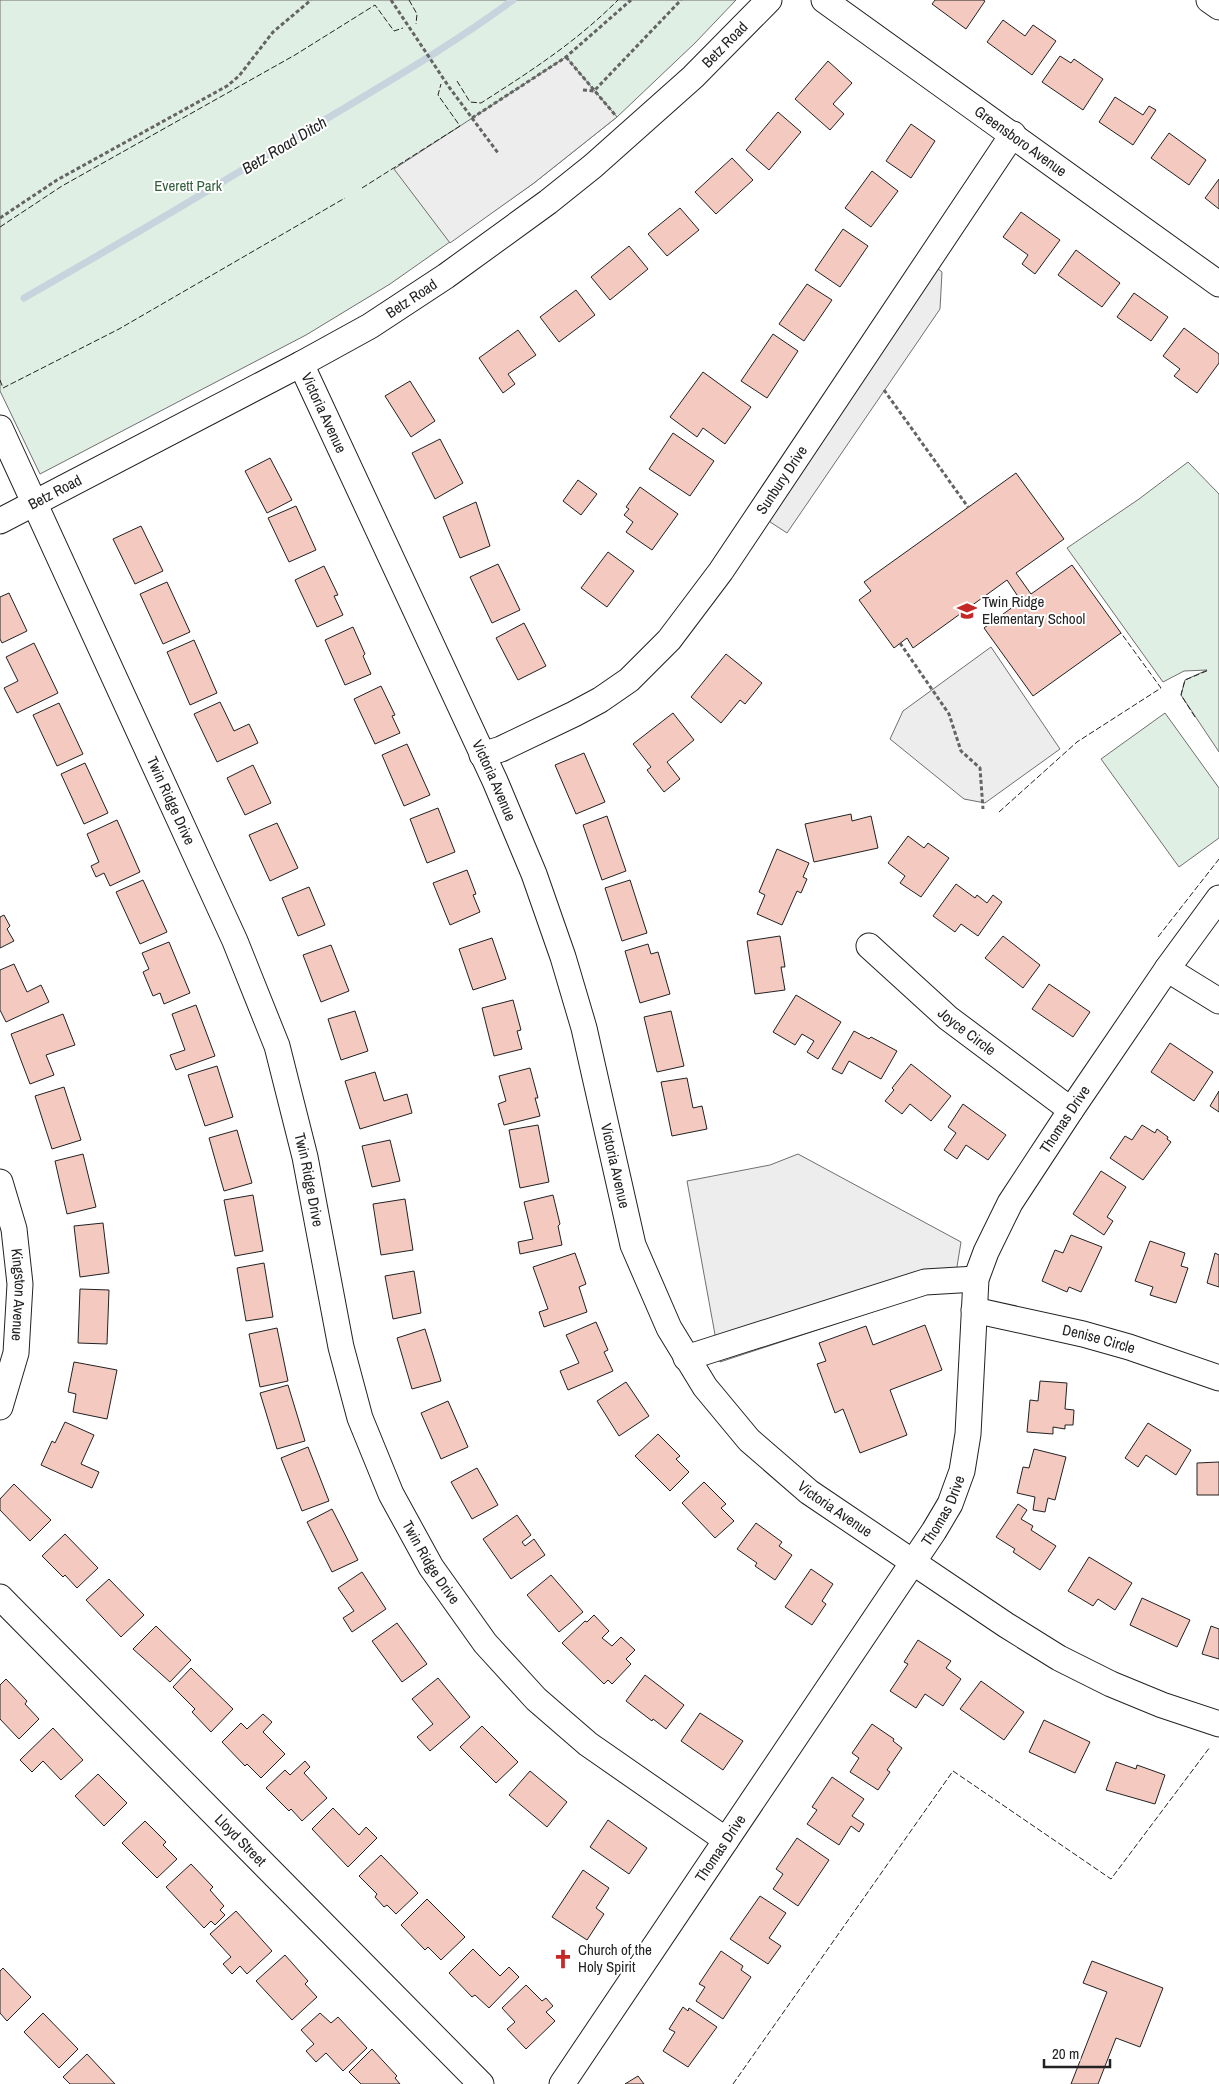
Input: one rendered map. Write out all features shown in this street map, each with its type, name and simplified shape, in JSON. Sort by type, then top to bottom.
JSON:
[{"type":"street","name":"Betz Road","points":[[0,521],[301,364],[370,326],[446,276],[548,202],[593,166],[693,78],[769,0]]},
{"type":"street","name":"Greensboro Avenue","points":[[824,0],[1013,134],[1219,284]]},
{"type":"street","points":[[1209,0],[1219,7]]},
{"type":"street","name":"Sunbury Drive","points":[[482,755],[501,749],[600,700],[628,680],[670,640],[721,570],[1013,134]]},
{"type":"street","name":"Victoria Avenue","points":[[301,364],[482,755],[534,874],[563,956],[584,1028],[632,1245],[669,1328],[686,1358],[726,1414],[749,1440],[809,1492],[1006,1625],[1059,1658],[1111,1684],[1162,1705],[1219,1724]]},
{"type":"street","name":"Twin Ridge Drive","points":[[0,428],[235,941],[277,1046],[305,1157],[341,1347],[360,1418],[391,1494],[430,1566],[485,1643],[536,1699],[588,1744],[726,1840]]},
{"type":"street","name":"Thomas Drive","points":[[562,2084],[934,1531],[950,1504],[962,1471],[968,1434],[976,1279],[986,1252],[1010,1204],[1071,1110],[1167,968],[1219,898]]},
{"type":"street","name":"Joyce Circle","points":[[869,946],[948,1018],[1071,1110]]},
{"type":"street","points":[[1167,968],[1219,1001]]},
{"type":"street","name":"Kingston Avenue","points":[[0,1182],[14,1229],[20,1284],[16,1353],[0,1407]]},
{"type":"street","points":[[686,1358],[925,1282],[976,1279]]},
{"type":"street","name":"Denise Circle","points":[[974,1310],[1083,1334],[1219,1378]]},
{"type":"street","name":"Lloyd Street","points":[[0,1597],[481,2084]]},
{"type":"path","points":[[0,218],[56,180],[227,86],[239,76],[277,28],[312,0]]},
{"type":"path","points":[[391,0],[449,87],[498,153]]},
{"type":"path","points":[[472,118],[566,58],[631,0]]},
{"type":"path","points":[[594,91],[681,0]]},
{"type":"path","points":[[566,58],[617,117]]},
{"type":"path","points":[[582,90],[594,91]]},
{"type":"path","points":[[884,390],[968,507]]},
{"type":"path","points":[[900,644],[950,714],[960,751],[980,768],[982,808]]},
{"type":"green space","name":"Everett Park","points":[[0,0],[736,0],[695,43],[617,117],[534,183],[390,284],[306,335],[40,474],[0,391]]},
{"type":"green space","points":[[1188,462],[1219,494],[1219,752],[1181,695],[1185,680],[1207,670],[1184,671],[1163,682],[1067,548],[1139,499]]},
{"type":"green space","points":[[1165,713],[1219,788],[1219,838],[1179,867],[1101,759]]},
{"type":"shaded area","points":[[566,57],[617,117],[534,183],[450,243],[394,169]]},
{"type":"shaded area","points":[[928,261],[942,272],[940,309],[787,533],[758,514]]},
{"type":"shaded area","points":[[991,647],[1060,749],[985,803],[964,799],[890,739],[903,711]]},
{"type":"shaded area","points":[[798,1154],[961,1242],[954,1285],[720,1362],[687,1181],[770,1165]]},
{"type":"building","points":[[935,0],[985,1],[966,29],[932,4]]},
{"type":"building","points":[[1003,20],[1025,36],[1033,25],[1056,41],[1032,75],[987,42]]},
{"type":"building","points":[[1060,56],[1071,63],[1074,59],[1103,79],[1083,110],[1042,82]]},
{"type":"building","points":[[828,61],[852,83],[833,104],[844,114],[830,130],[795,99]]},
{"type":"building","points":[[1115,97],[1143,115],[1149,106],[1156,110],[1133,145],[1099,122]]},
{"type":"building","points":[[778,112],[801,132],[769,170],[746,150]]},
{"type":"building","points":[[911,124],[935,141],[911,178],[886,161]]},
{"type":"building","points":[[1169,133],[1206,160],[1189,185],[1151,158]]},
{"type":"building","points":[[732,158],[753,180],[716,214],[695,192]]},
{"type":"building","points":[[872,171],[898,191],[871,227],[845,208]]},
{"type":"building","points":[[1219,179],[1219,209],[1205,198]]},
{"type":"building","points":[[680,208],[699,230],[667,256],[648,234]]},
{"type":"building","points":[[1021,212],[1060,240],[1035,274],[1022,264],[1028,255],[1003,237]]},
{"type":"building","points":[[843,229],[868,246],[840,287],[815,270]]},
{"type":"building","points":[[629,246],[648,269],[610,300],[591,277]]},
{"type":"building","points":[[1076,250],[1120,283],[1102,307],[1058,275]]},
{"type":"building","points":[[807,284],[832,300],[804,341],[779,324]]},
{"type":"building","points":[[576,290],[595,315],[559,342],[540,317]]},
{"type":"building","points":[[1134,293],[1168,317],[1151,341],[1117,317]]},
{"type":"building","points":[[1184,328],[1219,354],[1219,363],[1197,393],[1174,376],[1180,369],[1163,356]]},
{"type":"building","points":[[518,330],[536,355],[508,374],[515,384],[503,393],[479,358]]},
{"type":"building","points":[[773,334],[798,351],[767,398],[741,381]]},
{"type":"building","points":[[703,372],[751,407],[725,444],[703,428],[697,437],[670,417]]},
{"type":"building","points":[[410,381],[435,421],[411,437],[385,396]]},
{"type":"building","points":[[673,433],[714,461],[690,496],[649,469]]},
{"type":"building","points":[[440,439],[463,483],[435,499],[412,453]]},
{"type":"building","points":[[270,458],[292,500],[267,513],[245,471]]},
{"type":"building","points":[[1016,473],[1064,539],[1016,573],[1031,594],[1072,565],[1121,633],[1033,696],[984,628],[1021,601],[1007,580],[913,648],[907,638],[894,648],[859,600],[871,591],[864,582]]},
{"type":"building","points":[[578,480],[597,494],[581,515],[563,501]]},
{"type":"building","points":[[640,487],[678,514],[652,550],[626,532],[633,522],[624,515],[629,509],[626,507]]},
{"type":"building","points":[[476,502],[490,546],[460,558],[443,517]]},
{"type":"building","points":[[296,506],[316,550],[289,562],[268,518]]},
{"type":"building","points":[[141,526],[163,571],[135,584],[113,539]]},
{"type":"building","points":[[608,552],[634,571],[607,607],[581,588]]},
{"type":"building","points":[[498,564],[520,610],[492,623],[470,577]]},
{"type":"building","points":[[324,566],[338,595],[334,596],[343,615],[317,627],[295,580]]},
{"type":"building","points":[[167,582],[190,632],[163,644],[140,594]]},
{"type":"building","points":[[9,593],[27,631],[2,643],[0,639],[0,597]]},
{"type":"building","points":[[524,623],[546,666],[518,680],[496,638]]},
{"type":"building","points":[[353,627],[365,654],[363,656],[371,674],[345,685],[325,640]]},
{"type":"building","points":[[194,640],[217,693],[190,705],[167,652]]},
{"type":"building","points":[[34,643],[58,693],[17,713],[4,688],[18,681],[6,657]]},
{"type":"building","points":[[726,654],[762,683],[745,704],[740,700],[721,723],[691,697]]},
{"type":"building","points":[[381,686],[395,715],[392,716],[400,733],[375,744],[354,699]]},
{"type":"building","points":[[220,702],[234,731],[249,724],[258,743],[217,762],[194,714]]},
{"type":"building","points":[[59,703],[83,754],[57,766],[33,715]]},
{"type":"building","points":[[673,713],[694,740],[667,762],[680,779],[664,792],[647,770],[651,767],[633,744]]},
{"type":"building","points":[[407,744],[430,795],[404,806],[382,755]]},
{"type":"building","points":[[584,753],[605,802],[576,814],[555,765]]},
{"type":"building","points":[[85,763],[108,813],[84,824],[61,774]]},
{"type":"building","points":[[253,765],[271,803],[245,815],[227,778]]},
{"type":"building","points":[[438,808],[455,852],[427,863],[410,819]]},
{"type":"building","points":[[851,814],[852,821],[871,816],[878,848],[814,862],[805,824]]},
{"type":"building","points":[[607,816],[626,871],[602,880],[583,825]]},
{"type":"building","points":[[117,820],[140,872],[110,886],[104,873],[96,877],[91,866],[99,862],[87,834]]},
{"type":"building","points":[[277,823],[298,868],[270,881],[249,835]]},
{"type":"building","points":[[908,836],[924,848],[928,843],[949,858],[921,897],[900,883],[905,876],[888,863]]},
{"type":"building","points":[[777,849],[809,863],[803,877],[807,879],[801,893],[797,891],[782,925],[757,914],[765,895],[759,892]]},
{"type":"building","points":[[467,870],[476,894],[473,895],[480,912],[450,925],[433,883]]},
{"type":"building","points":[[143,880],[167,932],[140,944],[116,892]]},
{"type":"building","points":[[630,880],[647,933],[622,941],[605,888]]},
{"type":"building","points":[[956,884],[975,898],[977,895],[987,903],[993,895],[1002,902],[978,936],[961,924],[955,932],[933,916]]},
{"type":"building","points":[[309,887],[325,925],[298,936],[282,898]]},
{"type":"building","points":[[4,915],[10,926],[7,929],[14,941],[0,948],[0,917]]},
{"type":"building","points":[[780,936],[785,967],[781,967],[785,990],[755,994],[747,941]]},
{"type":"building","points":[[1003,936],[1040,965],[1023,988],[985,958]]},
{"type":"building","points":[[492,938],[506,979],[473,990],[459,949]]},
{"type":"building","points":[[169,942],[190,993],[164,1004],[160,993],[153,996],[143,972],[149,969],[142,953]]},
{"type":"building","points":[[648,944],[651,954],[658,952],[670,994],[640,1003],[625,951]]},
{"type":"building","points":[[331,945],[349,991],[321,1002],[303,955]]},
{"type":"building","points":[[14,964],[27,992],[41,985],[49,1002],[6,1022],[0,1010],[0,970]]},
{"type":"building","points":[[1049,984],[1090,1012],[1073,1037],[1032,1009]]},
{"type":"building","points":[[796,995],[841,1022],[818,1059],[807,1052],[814,1041],[802,1034],[795,1045],[773,1032]]},
{"type":"building","points":[[513,1000],[521,1030],[517,1031],[522,1049],[494,1056],[482,1008]]},
{"type":"building","points":[[196,1005],[215,1056],[176,1070],[170,1055],[185,1050],[172,1014]]},
{"type":"building","points":[[355,1011],[368,1051],[341,1060],[328,1019]]},
{"type":"building","points":[[671,1011],[684,1066],[657,1072],[644,1017]]},
{"type":"building","points":[[63,1014],[75,1045],[46,1055],[54,1075],[30,1084],[11,1034]]},
{"type":"building","points":[[854,1031],[869,1039],[871,1037],[897,1051],[881,1079],[849,1061],[842,1074],[832,1069]]},
{"type":"building","points":[[1170,1043],[1213,1072],[1194,1101],[1151,1072]]},
{"type":"building","points":[[911,1064],[951,1096],[931,1121],[910,1104],[902,1114],[885,1101],[894,1090],[892,1088]]},
{"type":"building","points":[[217,1066],[233,1117],[205,1126],[188,1075]]},
{"type":"building","points":[[530,1068],[538,1098],[535,1098],[540,1116],[504,1125],[498,1104],[506,1101],[499,1076]]},
{"type":"building","points":[[375,1072],[384,1101],[407,1094],[412,1113],[360,1129],[345,1081]]},
{"type":"building","points":[[687,1078],[693,1108],[702,1106],[707,1129],[672,1136],[661,1082]]},
{"type":"building","points":[[64,1087],[81,1140],[52,1149],[35,1096]]},
{"type":"building","points":[[1219,1091],[1219,1112],[1210,1106]]},
{"type":"building","points":[[963,1104],[1006,1135],[988,1160],[966,1145],[957,1159],[944,1150],[956,1133],[948,1127]]},
{"type":"building","points":[[538,1125],[549,1182],[520,1188],[509,1130]]},
{"type":"building","points":[[1142,1125],[1155,1133],[1157,1129],[1168,1137],[1167,1139],[1171,1142],[1143,1180],[1110,1158],[1125,1136],[1132,1140]]},
{"type":"building","points":[[237,1130],[252,1183],[224,1191],[209,1138]]},
{"type":"building","points":[[390,1140],[400,1181],[372,1187],[362,1146]]},
{"type":"building","points":[[83,1154],[96,1207],[67,1214],[55,1161]]},
{"type":"building","points":[[1101,1171],[1126,1187],[1107,1217],[1113,1221],[1104,1235],[1073,1214]]},
{"type":"building","points":[[253,1195],[263,1251],[235,1256],[224,1200]]},
{"type":"building","points":[[553,1195],[560,1224],[558,1226],[562,1245],[520,1254],[518,1242],[533,1239],[524,1202]]},
{"type":"building","points":[[405,1199],[413,1250],[381,1255],[373,1204]]},
{"type":"building","points":[[103,1223],[109,1273],[80,1277],[74,1226]]},
{"type":"building","points":[[1071,1235],[1102,1247],[1081,1292],[1069,1287],[1067,1292],[1042,1281],[1055,1250],[1063,1253]]},
{"type":"building","points":[[1150,1241],[1185,1253],[1181,1266],[1188,1268],[1176,1303],[1150,1295],[1153,1287],[1135,1281]]},
{"type":"building","points":[[575,1253],[586,1284],[579,1287],[587,1312],[544,1327],[539,1312],[548,1309],[533,1267]]},
{"type":"building","points":[[1215,1253],[1219,1255],[1219,1287],[1207,1283]]},
{"type":"building","points":[[264,1263],[273,1317],[246,1321],[237,1268]]},
{"type":"building","points":[[414,1271],[421,1313],[393,1319],[385,1276]]},
{"type":"building","points":[[80,1289],[109,1290],[107,1344],[78,1343]]},
{"type":"building","points":[[596,1322],[608,1350],[604,1352],[613,1371],[568,1390],[560,1371],[579,1363],[566,1335]]},
{"type":"building","points":[[925,1325],[942,1370],[890,1390],[907,1435],[860,1453],[843,1409],[835,1413],[817,1364],[826,1361],[819,1343],[866,1326],[873,1345]]},
{"type":"building","points":[[277,1328],[288,1381],[260,1387],[249,1334]]},
{"type":"building","points":[[425,1329],[441,1381],[412,1389],[397,1338]]},
{"type":"building","points":[[74,1362],[117,1370],[107,1419],[73,1412],[76,1394],[68,1392]]},
{"type":"building","points":[[1040,1381],[1067,1383],[1065,1409],[1074,1410],[1073,1425],[1065,1425],[1065,1429],[1053,1427],[1053,1434],[1027,1432],[1030,1400],[1038,1401]]},
{"type":"building","points":[[626,1382],[649,1416],[619,1436],[597,1401]]},
{"type":"building","points":[[288,1385],[305,1441],[277,1449],[260,1393]]},
{"type":"building","points":[[448,1401],[468,1447],[441,1459],[421,1413]]},
{"type":"building","points":[[65,1422],[94,1435],[81,1464],[99,1472],[92,1488],[41,1465],[52,1441],[55,1443]]},
{"type":"building","points":[[1148,1423],[1191,1450],[1176,1475],[1146,1455],[1138,1467],[1125,1458]]},
{"type":"building","points":[[658,1434],[680,1456],[676,1459],[689,1472],[670,1491],[635,1456]]},
{"type":"building","points":[[308,1447],[329,1501],[302,1511],[281,1458]]},
{"type":"building","points":[[1034,1449],[1066,1457],[1055,1500],[1048,1498],[1045,1512],[1033,1510],[1035,1497],[1017,1493],[1023,1467],[1029,1468]]},
{"type":"building","points":[[1219,1462],[1219,1495],[1197,1495],[1197,1463]]},
{"type":"building","points":[[477,1468],[498,1505],[472,1519],[451,1482]]},
{"type":"building","points":[[704,1482],[726,1504],[721,1508],[734,1521],[715,1538],[682,1503]]},
{"type":"building","points":[[14,1484],[51,1520],[30,1541],[0,1510],[0,1499]]},
{"type":"building","points":[[1018,1504],[1027,1510],[1021,1519],[1033,1526],[1031,1530],[1056,1546],[1040,1570],[1013,1552],[1015,1549],[996,1537]]},
{"type":"building","points":[[332,1509],[358,1560],[332,1572],[307,1522]]},
{"type":"building","points":[[517,1515],[531,1535],[522,1542],[525,1546],[534,1539],[545,1555],[511,1579],[483,1539]]},
{"type":"building","points":[[756,1523],[782,1542],[779,1546],[792,1555],[775,1580],[755,1566],[757,1563],[737,1549]]},
{"type":"building","points":[[65,1534],[98,1568],[77,1588],[42,1556]]},
{"type":"building","points":[[1089,1557],[1132,1583],[1115,1610],[1098,1599],[1093,1606],[1068,1591]]},
{"type":"building","points":[[811,1569],[833,1584],[822,1601],[826,1604],[812,1625],[785,1607]]},
{"type":"building","points":[[362,1572],[386,1609],[352,1632],[343,1618],[354,1611],[338,1588]]},
{"type":"building","points":[[551,1575],[583,1612],[559,1632],[527,1595]]},
{"type":"building","points":[[109,1579],[144,1615],[121,1637],[86,1600]]},
{"type":"building","points":[[1142,1598],[1190,1620],[1177,1647],[1130,1625]]},
{"type":"building","points":[[594,1615],[609,1631],[602,1638],[612,1646],[621,1637],[635,1650],[626,1659],[631,1664],[612,1684],[608,1680],[604,1684],[562,1643]]},
{"type":"building","points":[[397,1623],[427,1664],[402,1682],[372,1641]]},
{"type":"building","points":[[156,1626],[191,1660],[170,1682],[133,1649]]},
{"type":"building","points":[[1211,1626],[1219,1629],[1219,1659],[1202,1654]]},
{"type":"building","points":[[918,1640],[951,1661],[946,1668],[961,1679],[943,1706],[925,1694],[916,1708],[890,1691],[908,1664],[904,1662]]},
{"type":"building","points":[[191,1668],[233,1709],[211,1732],[192,1712],[195,1709],[173,1687]]},
{"type":"building","points":[[645,1675],[684,1705],[666,1729],[626,1701]]},
{"type":"building","points":[[438,1678],[470,1717],[430,1751],[417,1737],[433,1724],[412,1699]]},
{"type":"building","points":[[6,1679],[27,1701],[25,1704],[39,1719],[19,1739],[0,1719],[0,1685]]},
{"type":"building","points":[[981,1681],[1024,1712],[1004,1740],[960,1709]]},
{"type":"building","points":[[700,1713],[743,1741],[723,1770],[681,1741]]},
{"type":"building","points":[[263,1714],[272,1722],[263,1732],[285,1754],[261,1778],[247,1764],[245,1766],[222,1742],[241,1723],[247,1729]]},
{"type":"building","points":[[1044,1720],[1090,1742],[1075,1773],[1029,1752]]},
{"type":"building","points":[[872,1724],[894,1739],[893,1741],[902,1748],[887,1770],[890,1772],[878,1790],[850,1772],[859,1758],[852,1753]]},
{"type":"building","points":[[482,1726],[518,1762],[496,1783],[460,1747]]},
{"type":"building","points":[[53,1728],[83,1760],[61,1780],[43,1761],[32,1772],[20,1760]]},
{"type":"building","points":[[305,1761],[310,1767],[304,1773],[327,1798],[302,1821],[266,1788],[285,1770],[290,1775]]},
{"type":"building","points":[[1116,1762],[1136,1769],[1137,1765],[1165,1775],[1155,1804],[1106,1790]]},
{"type":"building","points":[[530,1771],[567,1802],[547,1827],[509,1795]]},
{"type":"building","points":[[98,1774],[127,1803],[104,1826],[75,1796]]},
{"type":"building","points":[[832,1777],[864,1799],[852,1816],[864,1824],[859,1832],[851,1826],[839,1845],[807,1824],[817,1810],[812,1807]]},
{"type":"building","points":[[333,1808],[359,1835],[366,1827],[377,1838],[348,1867],[312,1829]]},
{"type":"building","points":[[608,1820],[647,1848],[629,1874],[590,1847]]},
{"type":"building","points":[[145,1821],[166,1842],[163,1845],[177,1859],[157,1878],[122,1843]]},
{"type":"building","points":[[797,1838],[829,1860],[798,1906],[773,1889],[783,1874],[776,1869]]},
{"type":"building","points":[[381,1855],[418,1893],[396,1914],[387,1905],[384,1907],[375,1897],[377,1894],[359,1876]]},
{"type":"building","points":[[191,1864],[213,1887],[210,1890],[224,1906],[220,1910],[225,1915],[215,1925],[211,1921],[204,1928],[166,1887]]},
{"type":"building","points":[[583,1870],[609,1888],[596,1908],[604,1914],[587,1940],[552,1917]]},
{"type":"building","points":[[760,1896],[786,1913],[769,1938],[781,1946],[768,1964],[730,1939]]},
{"type":"building","points":[[427,1899],[465,1937],[441,1960],[428,1947],[425,1950],[401,1925]]},
{"type":"building","points":[[236,1911],[272,1951],[247,1974],[240,1966],[232,1974],[223,1964],[231,1957],[210,1934]]},
{"type":"building","points":[[473,1949],[500,1976],[509,1967],[519,1977],[489,2008],[475,1995],[472,1997],[449,1973]]},
{"type":"building","points":[[721,1951],[743,1966],[741,1970],[751,1977],[723,2019],[696,2001],[705,1987],[699,1984]]},
{"type":"building","points":[[285,1955],[308,1981],[305,1984],[317,1997],[292,2020],[256,1981]]},
{"type":"building","points":[[1092,1961],[1163,1988],[1140,2047],[1116,2038],[1098,2084],[1071,2084],[1107,1992],[1083,1983]]},
{"type":"building","points":[[3,1968],[31,1997],[7,2021],[0,2013],[0,1971]]},
{"type":"building","points":[[526,1985],[542,2001],[546,1998],[553,2006],[546,2012],[555,2021],[526,2049],[507,2029],[515,2022],[502,2008]]},
{"type":"building","points":[[683,2007],[688,2011],[689,2008],[717,2027],[688,2067],[663,2051],[675,2032],[669,2029]]},
{"type":"building","points":[[43,2013],[78,2049],[59,2068],[24,2032]]},
{"type":"building","points":[[320,2013],[331,2023],[338,2017],[367,2048],[343,2071],[326,2053],[316,2062],[306,2051],[314,2044],[301,2030]]},
{"type":"building","points":[[372,2049],[397,2076],[395,2078],[400,2084],[361,2084],[349,2072]]},
{"type":"building","points":[[87,2054],[115,2084],[70,2084],[63,2077]]},
{"type":"building","points":[[638,2076],[644,2084],[625,2084]]},
{"type":"waterway","name":"Betz Road Ditch","points":[[24,298],[394,78],[466,33],[513,0]]},
{"type":"fence","points":[[409,0],[417,14],[416,24]]},
{"type":"fence","points":[[457,81],[470,102],[481,103],[569,43],[618,0]]},
{"type":"fence","points":[[0,227],[62,186],[295,55],[375,5],[394,31],[403,28]]},
{"type":"fence","points":[[362,188],[460,126],[438,95],[441,84]]},
{"type":"fence","points":[[0,380],[3,388],[119,329],[345,198]]},
{"type":"fence","points":[[999,812],[1077,742],[1161,688],[1121,633]]},
{"type":"fence","points":[[1195,717],[1181,695],[1185,680],[1209,670]]},
{"type":"fence","points":[[1158,937],[1219,859]]},
{"type":"fence","points":[[733,2084],[953,1771],[1111,1879],[1210,1747]]},
{"type":"place","name":"Twin Ridge Elementary School","points":[[967,611]]},
{"type":"place","name":"Church of the Holy Spirit","points":[[563,1959]]}]
